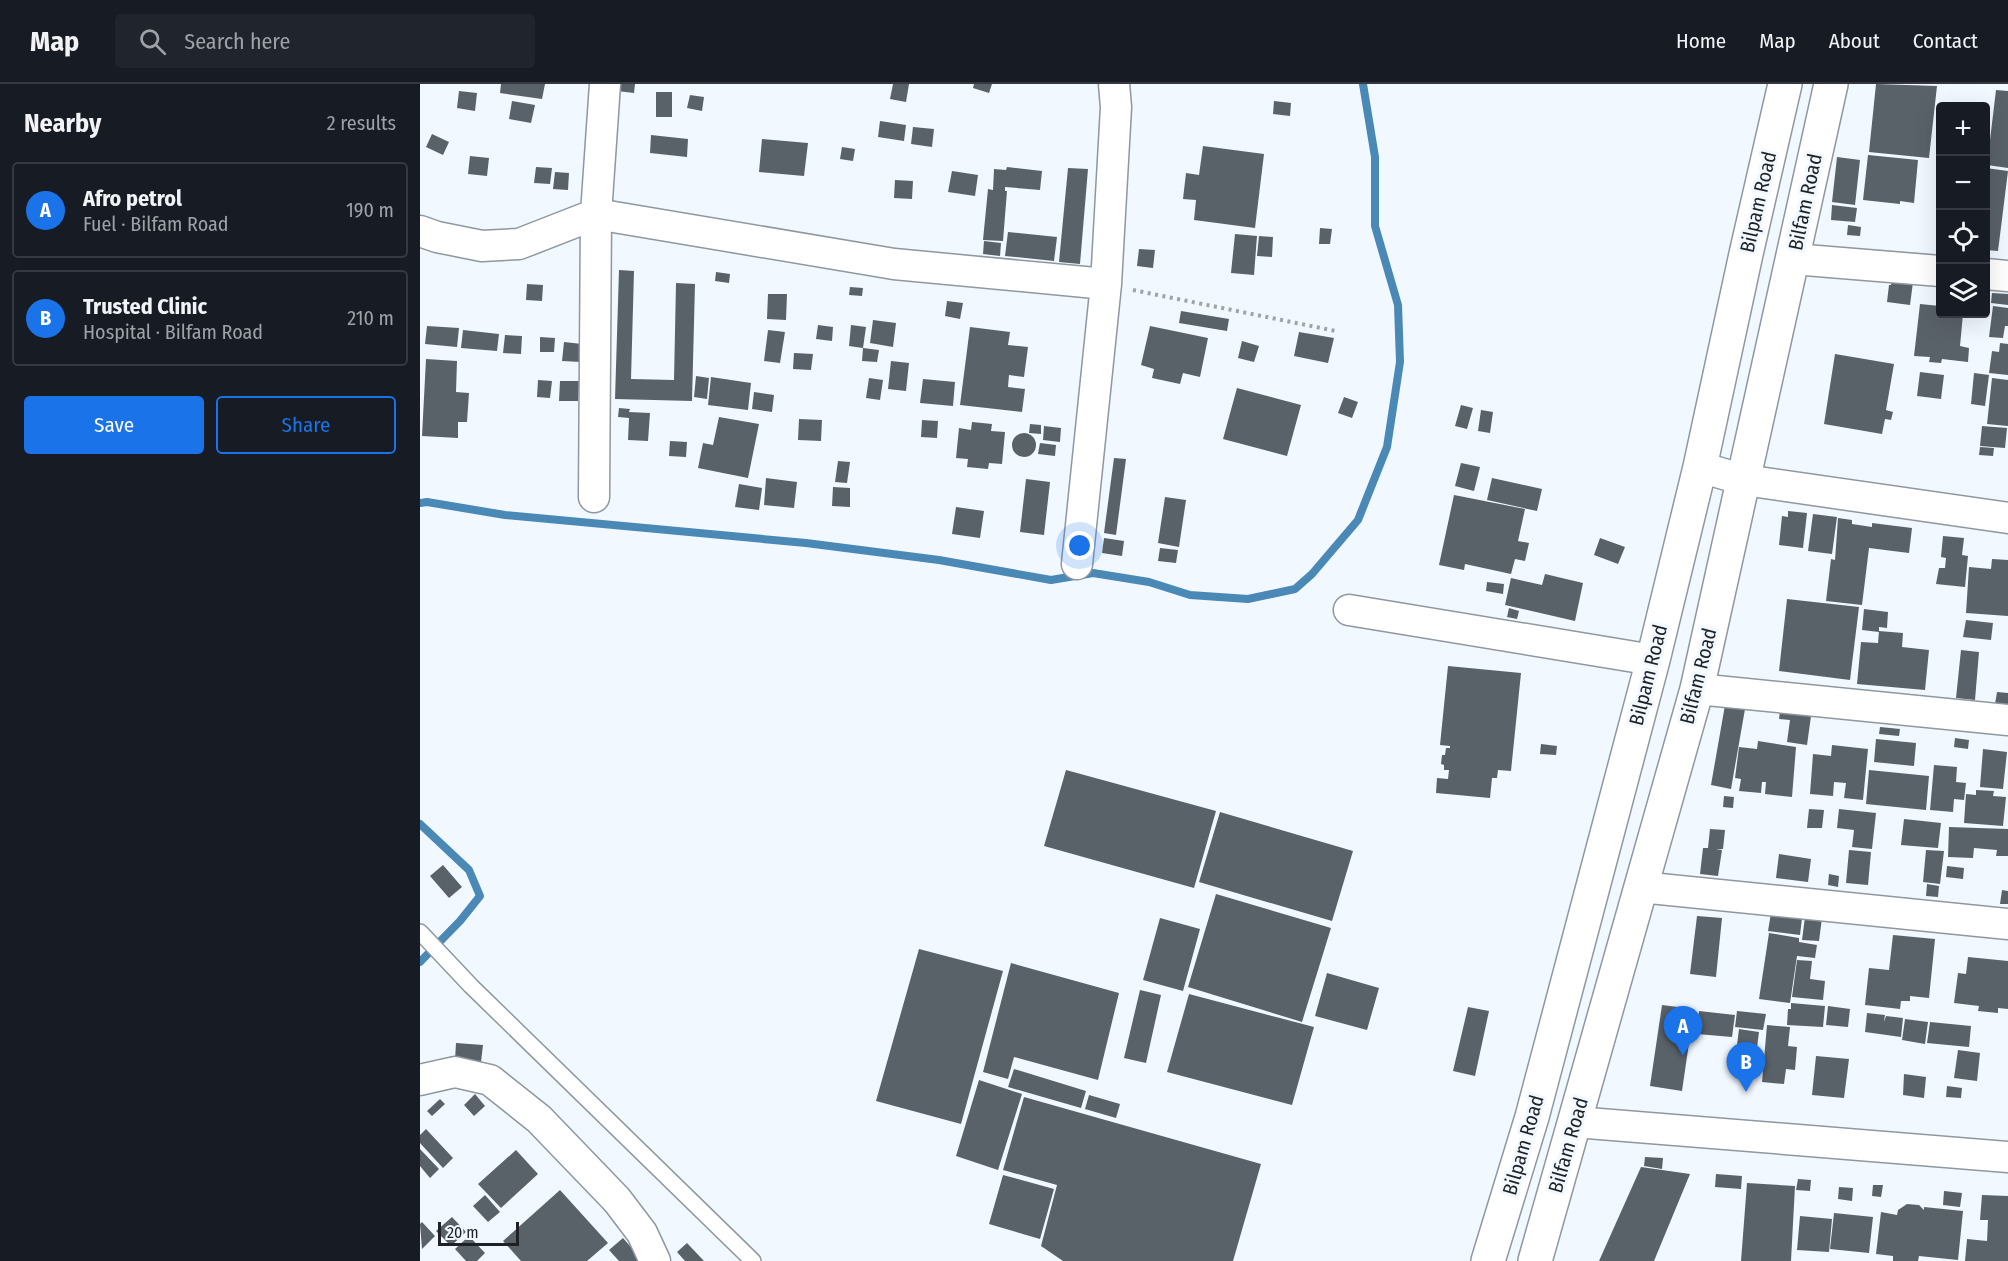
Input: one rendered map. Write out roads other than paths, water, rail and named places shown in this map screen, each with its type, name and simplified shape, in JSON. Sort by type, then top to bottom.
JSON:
[{"type":"main road","name":"Bilpam Road","points":[[1488,1261],[1534,1106],[1653,660],[1700,467],[1785,84]]},
{"type":"main road","name":"Bilfam Road","points":[[1535,1261],[1697,689],[1831,84]]},
{"type":"street","points":[[594,497],[596,214],[605,84]]},
{"type":"street","points":[[1077,564],[1106,284],[1116,107],[1114,84]]},
{"type":"street","points":[[420,231],[437,237],[482,246],[519,244],[596,214],[894,264],[1106,284]]},
{"type":"street","points":[[1792,259],[1936,271]]},
{"type":"street","points":[[1990,274],[2008,276]]},
{"type":"street","points":[[1700,467],[1744,480],[2008,518]]},
{"type":"street","points":[[1349,610],[1653,660]]},
{"type":"street","points":[[1697,689],[2008,720]]},
{"type":"street","points":[[1640,887],[2008,924]]},
{"type":"street","points":[[420,1080],[455,1072],[490,1080],[539,1119],[616,1200],[642,1233],[654,1261]]},
{"type":"street","points":[[1575,1122],[2008,1157]]},
{"type":"lane","points":[[421,934],[471,986],[753,1261]]},
{"type":"waterway","points":[[420,503],[427,502],[505,515],[806,543],[939,560],[1051,580],[1093,573],[1149,582],[1190,595],[1248,599],[1295,589],[1312,574],[1358,520],[1387,447],[1400,362],[1398,305],[1375,226],[1375,157],[1363,84]]},
{"type":"waterway","points":[[420,824],[469,870],[480,896],[460,921],[420,962]]},
{"type":"place","name":"Afro petrol","points":[[1683,1056]]},
{"type":"place","name":"Trusted Clinic","points":[[1746,1092]]}]
